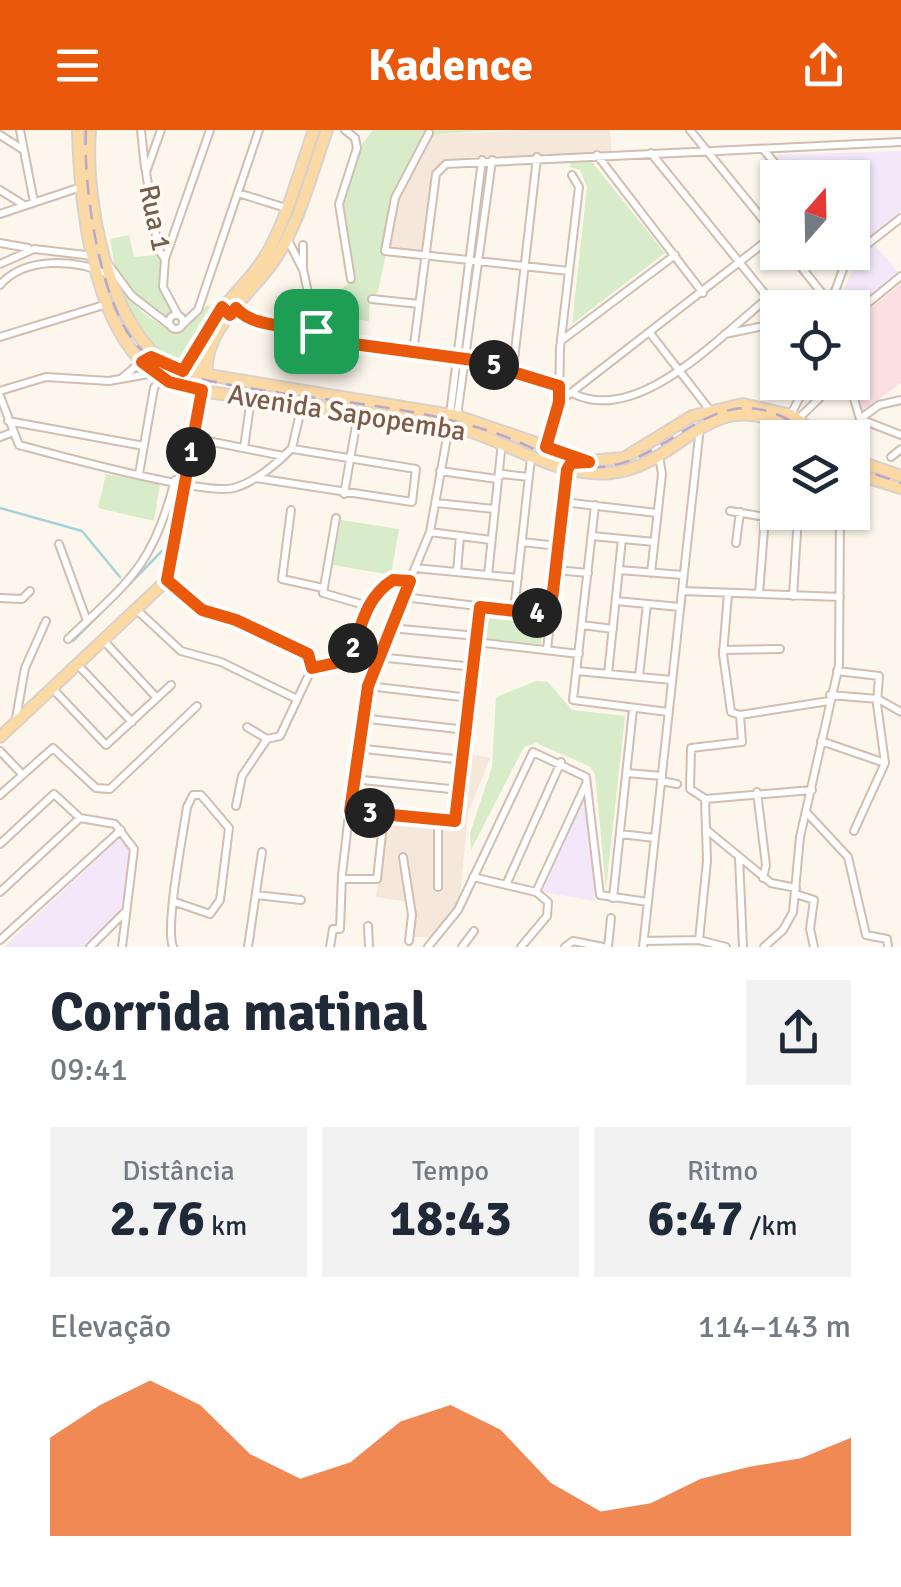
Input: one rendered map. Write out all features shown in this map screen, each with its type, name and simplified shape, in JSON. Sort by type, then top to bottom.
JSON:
[{"type":"main road","name":"Avenida Sapopemba","points":[[78,130],[109,275],[130,327],[161,361],[183,371],[452,418],[589,462],[624,458],[709,409],[742,404],[779,420]]},
{"type":"main road","name":"Avenida Sapopemba","points":[[90,130],[88,185],[96,269],[123,339],[158,375],[202,390],[302,406],[358,414],[452,418],[567,470],[615,472],[658,456],[700,426],[748,415],[770,420]]},
{"type":"main road","points":[[0,737],[167,580],[181,481],[209,354],[230,310],[269,250],[314,130]]},
{"type":"main road","points":[[183,371],[286,238],[327,130]]},
{"type":"main road","points":[[199,350],[203,376]]},
{"type":"main road","points":[[142,362],[148,357],[161,361]]},
{"type":"main road","points":[[567,470],[571,463],[589,462]]},
{"type":"main road","points":[[870,466],[901,476]]},
{"type":"main road","points":[[870,479],[901,488]]},
{"type":"street","points":[[20,130],[34,202]]},
{"type":"street","points":[[141,130],[146,172]]},
{"type":"street","name":"Rua 1","points":[[161,130],[146,172],[158,250],[165,258],[162,280],[178,320]]},
{"type":"street","points":[[165,258],[210,130]]},
{"type":"street","points":[[0,285],[26,266],[96,269],[124,286],[159,319],[178,320],[198,310],[260,130]]},
{"type":"street","points":[[345,130],[357,143],[339,204],[351,279]]},
{"type":"street","points":[[690,130],[760,215]]},
{"type":"street","points":[[429,133],[395,198],[384,251],[569,271]]},
{"type":"street","points":[[0,135],[23,150]]},
{"type":"street","points":[[413,353],[440,168],[492,159],[901,142]]},
{"type":"street","points":[[763,149],[772,160]]},
{"type":"street","points":[[650,152],[761,290]]},
{"type":"street","points":[[596,154],[703,293]]},
{"type":"street","points":[[513,370],[536,157]]},
{"type":"street","points":[[330,947],[333,929],[340,930],[345,879],[342,875],[360,718],[378,657],[430,532],[463,359],[492,159]]},
{"type":"street","points":[[475,261],[482,160]]},
{"type":"street","points":[[546,447],[559,402],[579,187],[572,175]]},
{"type":"street","points":[[0,214],[88,185]]},
{"type":"street","points":[[0,190],[24,206]]},
{"type":"street","points":[[238,192],[286,208]]},
{"type":"street","points":[[870,240],[901,218]]},
{"type":"street","points":[[286,238],[304,269]]},
{"type":"street","points":[[4,244],[93,255],[106,262],[124,286]]},
{"type":"street","points":[[4,244],[13,255]]},
{"type":"street","points":[[303,244],[316,331],[324,340],[463,359],[559,386]]},
{"type":"street","points":[[559,402],[760,248]]},
{"type":"street","points":[[0,264],[34,249]]},
{"type":"street","points":[[72,252],[72,266]]},
{"type":"street","points":[[562,340],[675,255]]},
{"type":"street","points":[[803,270],[818,290]]},
{"type":"street","points":[[870,301],[901,276]]},
{"type":"street","points":[[372,299],[419,304]]},
{"type":"street","points":[[0,337],[107,304]]},
{"type":"street","points":[[574,394],[605,401],[651,389],[760,304]]},
{"type":"street","points":[[230,310],[249,318],[316,331]]},
{"type":"street","points":[[719,336],[760,328]]},
{"type":"street","points":[[650,334],[709,409]]},
{"type":"street","points":[[118,380],[142,362]]},
{"type":"street","points":[[138,474],[158,375],[118,380],[46,377],[0,393],[12,433],[20,444],[138,474],[230,488],[255,478],[292,448],[305,392]]},
{"type":"street","points":[[244,448],[251,398]]},
{"type":"street","points":[[805,400],[805,408]]},
{"type":"street","points":[[792,420],[815,400]]},
{"type":"street","points":[[854,400],[860,419]]},
{"type":"street","points":[[860,419],[880,405],[901,400]]},
{"type":"street","points":[[344,494],[358,414]]},
{"type":"street","points":[[860,419],[901,435]]},
{"type":"street","points":[[8,421],[144,446]]},
{"type":"street","points":[[700,426],[644,944],[699,940],[726,947]]},
{"type":"street","points":[[0,438],[12,433]]},
{"type":"street","points":[[193,438],[284,457]]},
{"type":"street","points":[[488,575],[502,442]]},
{"type":"street","points":[[255,478],[412,502],[418,473],[414,468],[292,448]]},
{"type":"street","points":[[891,457],[901,449]]},
{"type":"street","points":[[514,611],[532,455]]},
{"type":"street","points":[[651,573],[662,474],[658,456]]},
{"type":"street","points":[[546,650],[567,470]]},
{"type":"street","points":[[440,471],[497,478],[502,474],[529,477]]},
{"type":"street","points":[[68,639],[144,565],[158,541],[181,481]]},
{"type":"street","points":[[436,502],[494,509]]},
{"type":"street","points":[[564,502],[657,513]]},
{"type":"street","points":[[595,505],[573,700],[668,712]]},
{"type":"street","points":[[291,510],[282,578],[322,588]]},
{"type":"street","points":[[730,511],[762,515],[766,520],[760,594]]},
{"type":"street","points":[[736,543],[740,512]]},
{"type":"street","points":[[336,518],[322,588],[327,597],[369,606]]},
{"type":"street","points":[[764,947],[788,924],[796,891],[800,838],[837,671],[840,530]]},
{"type":"street","points":[[430,532],[491,540]]},
{"type":"street","points":[[793,596],[796,532]]},
{"type":"street","points":[[457,572],[460,536]]},
{"type":"street","points":[[592,536],[654,542]]},
{"type":"street","points":[[608,674],[622,539]]},
{"type":"street","points":[[522,542],[558,546]]},
{"type":"street","points":[[60,544],[87,621]]},
{"type":"street","points":[[415,568],[518,578]]},
{"type":"street","points":[[556,570],[588,573]]},
{"type":"street","points":[[620,570],[683,575]]},
{"type":"street","points":[[167,580],[202,610],[236,620],[308,654],[312,668],[282,733],[267,739],[242,776],[236,806]]},
{"type":"street","points":[[312,668],[349,660],[369,606],[393,580],[410,581]]},
{"type":"street","points":[[0,598],[22,599],[30,591]]},
{"type":"street","points":[[682,592],[840,597]]},
{"type":"street","points":[[728,594],[723,650],[728,707],[740,715],[829,698],[878,699],[901,712]]},
{"type":"street","points":[[403,597],[542,614],[550,621]]},
{"type":"street","points":[[616,600],[680,607]]},
{"type":"street","points":[[639,676],[647,604]]},
{"type":"street","points":[[350,811],[455,821],[480,607]]},
{"type":"street","points":[[542,614],[551,609]]},
{"type":"street","points":[[137,610],[181,651],[221,662],[297,699]]},
{"type":"street","points":[[15,724],[25,668],[46,621]]},
{"type":"street","points":[[582,625],[613,628]]},
{"type":"street","points":[[390,628],[579,654]]},
{"type":"street","points":[[104,641],[156,698]]},
{"type":"street","points":[[723,650],[780,649]]},
{"type":"street","points":[[378,657],[474,667]]},
{"type":"street","points":[[78,665],[132,722]]},
{"type":"street","points":[[576,671],[672,680]]},
{"type":"street","points":[[837,671],[879,676],[885,763],[854,832]]},
{"type":"street","points":[[52,688],[104,744],[171,685]]},
{"type":"street","points":[[368,686],[470,698]]},
{"type":"street","points":[[0,795],[50,749],[56,748],[104,792],[197,706]]},
{"type":"street","points":[[613,898],[634,709]]},
{"type":"street","points":[[740,715],[742,742],[692,746],[690,789],[705,798],[812,790]]},
{"type":"street","points":[[360,718],[467,730]]},
{"type":"street","points":[[247,728],[267,739]]},
{"type":"street","points":[[821,741],[885,763]]},
{"type":"street","points":[[356,748],[463,760]]},
{"type":"street","points":[[0,751],[22,774]]},
{"type":"street","points":[[428,947],[458,910],[534,752],[582,773],[587,782],[600,896],[648,902]]},
{"type":"street","points":[[506,885],[560,762]]},
{"type":"street","points":[[627,773],[677,784]]},
{"type":"street","points":[[353,779],[460,790]]},
{"type":"street","points":[[536,892],[587,782]]},
{"type":"street","points":[[757,792],[766,865],[764,878]]},
{"type":"street","points":[[0,844],[54,794],[80,818],[107,819],[121,830],[134,849],[122,947]]},
{"type":"street","points":[[173,947],[175,902],[187,807],[193,796],[201,795],[229,828],[220,900],[210,914],[175,902]]},
{"type":"street","points":[[699,940],[708,830],[705,798]]},
{"type":"street","points":[[808,814],[846,852],[865,933],[887,939],[888,947]]},
{"type":"street","points":[[345,879],[377,879],[384,815]]},
{"type":"street","points":[[0,892],[80,818]]},
{"type":"street","points":[[438,820],[438,886]]},
{"type":"street","points":[[0,940],[121,830]]},
{"type":"street","points":[[708,830],[764,878],[814,900],[810,929],[814,947]]},
{"type":"street","points":[[620,834],[655,838]]},
{"type":"street","points":[[248,947],[262,852]]},
{"type":"street","points":[[738,856],[743,947]]},
{"type":"street","points":[[403,857],[412,915],[407,944],[432,938]]},
{"type":"street","points":[[472,878],[536,892],[546,899],[549,910],[521,947]]},
{"type":"street","points":[[256,895],[301,900]]},
{"type":"street","points":[[90,947],[126,910]]},
{"type":"street","points":[[566,947],[573,941],[605,947],[611,918]]},
{"type":"street","points":[[368,926],[369,947]]},
{"type":"street","points":[[462,947],[474,931]]},
{"type":"street","points":[[104,934],[124,932]]},
{"type":"shaded area","points":[[610,130],[612,155],[443,160],[427,256],[386,252],[398,196],[427,135]]},
{"type":"shaded area","points":[[901,151],[901,211],[870,236],[870,160],[778,160],[774,155]]},
{"type":"shaded area","points":[[875,245],[899,273],[870,296],[870,290],[844,290],[853,270],[870,270],[870,249]]},
{"type":"shaded area","points":[[901,284],[901,383],[862,412],[859,400],[870,400],[870,309]]},
{"type":"shaded area","points":[[468,754],[490,758],[468,813],[458,918],[437,938],[415,937],[408,902],[376,897],[388,815],[460,823]]},
{"type":"shaded area","points":[[586,797],[595,901],[542,892],[583,800]]},
{"type":"shaded area","points":[[124,840],[129,852],[122,910],[84,947],[4,947],[115,842]]},
{"type":"green space","points":[[373,130],[496,130],[427,135],[398,196],[378,292],[370,298],[369,321],[346,318],[336,339],[322,333],[317,307],[334,304],[337,293],[348,284],[342,250],[349,247],[342,197],[362,144]]},
{"type":"green space","points":[[592,162],[665,253],[572,324],[587,187],[580,170],[570,167],[571,163]]},
{"type":"green space","points":[[129,235],[134,257],[156,255],[160,259],[161,287],[173,309],[166,319],[117,279],[110,239]]},
{"type":"green space","points":[[125,292],[144,313],[179,329],[188,327],[207,305],[215,310],[191,351],[175,362],[144,340],[120,294]]},
{"type":"green space","points":[[106,474],[160,484],[154,521],[98,508]]},
{"type":"green space","points":[[341,520],[399,529],[391,575],[333,565]]},
{"type":"green space","points":[[485,613],[543,619],[541,644],[482,638]]},
{"type":"green space","points":[[536,681],[548,682],[572,710],[625,716],[606,889],[595,774],[589,766],[536,743],[524,747],[471,850],[470,833],[492,767],[496,697]]},
{"type":"waterway","points":[[73,641],[164,549],[176,489]]},
{"type":"waterway","points":[[0,508],[82,531],[120,577]]},
{"type":"railway","points":[[86,130],[90,206],[108,289],[132,339],[166,370],[249,388],[419,413],[501,435],[562,461],[588,467],[629,461],[726,411],[752,408],[787,420]]},
{"type":"railway","points":[[870,472],[901,483]]},
{"type":"route","points":[[222,307],[230,315],[236,308],[249,318],[316,331],[324,340],[473,360],[559,386],[559,402],[546,447],[589,462],[568,466],[551,609],[542,614],[480,607],[455,821],[350,811],[360,718],[368,686],[410,581],[393,580],[380,591],[362,618],[346,663],[312,668],[313,660],[308,654],[236,620],[202,610],[167,580],[202,390],[169,382],[142,362],[151,357],[183,371],[222,307]]}]
